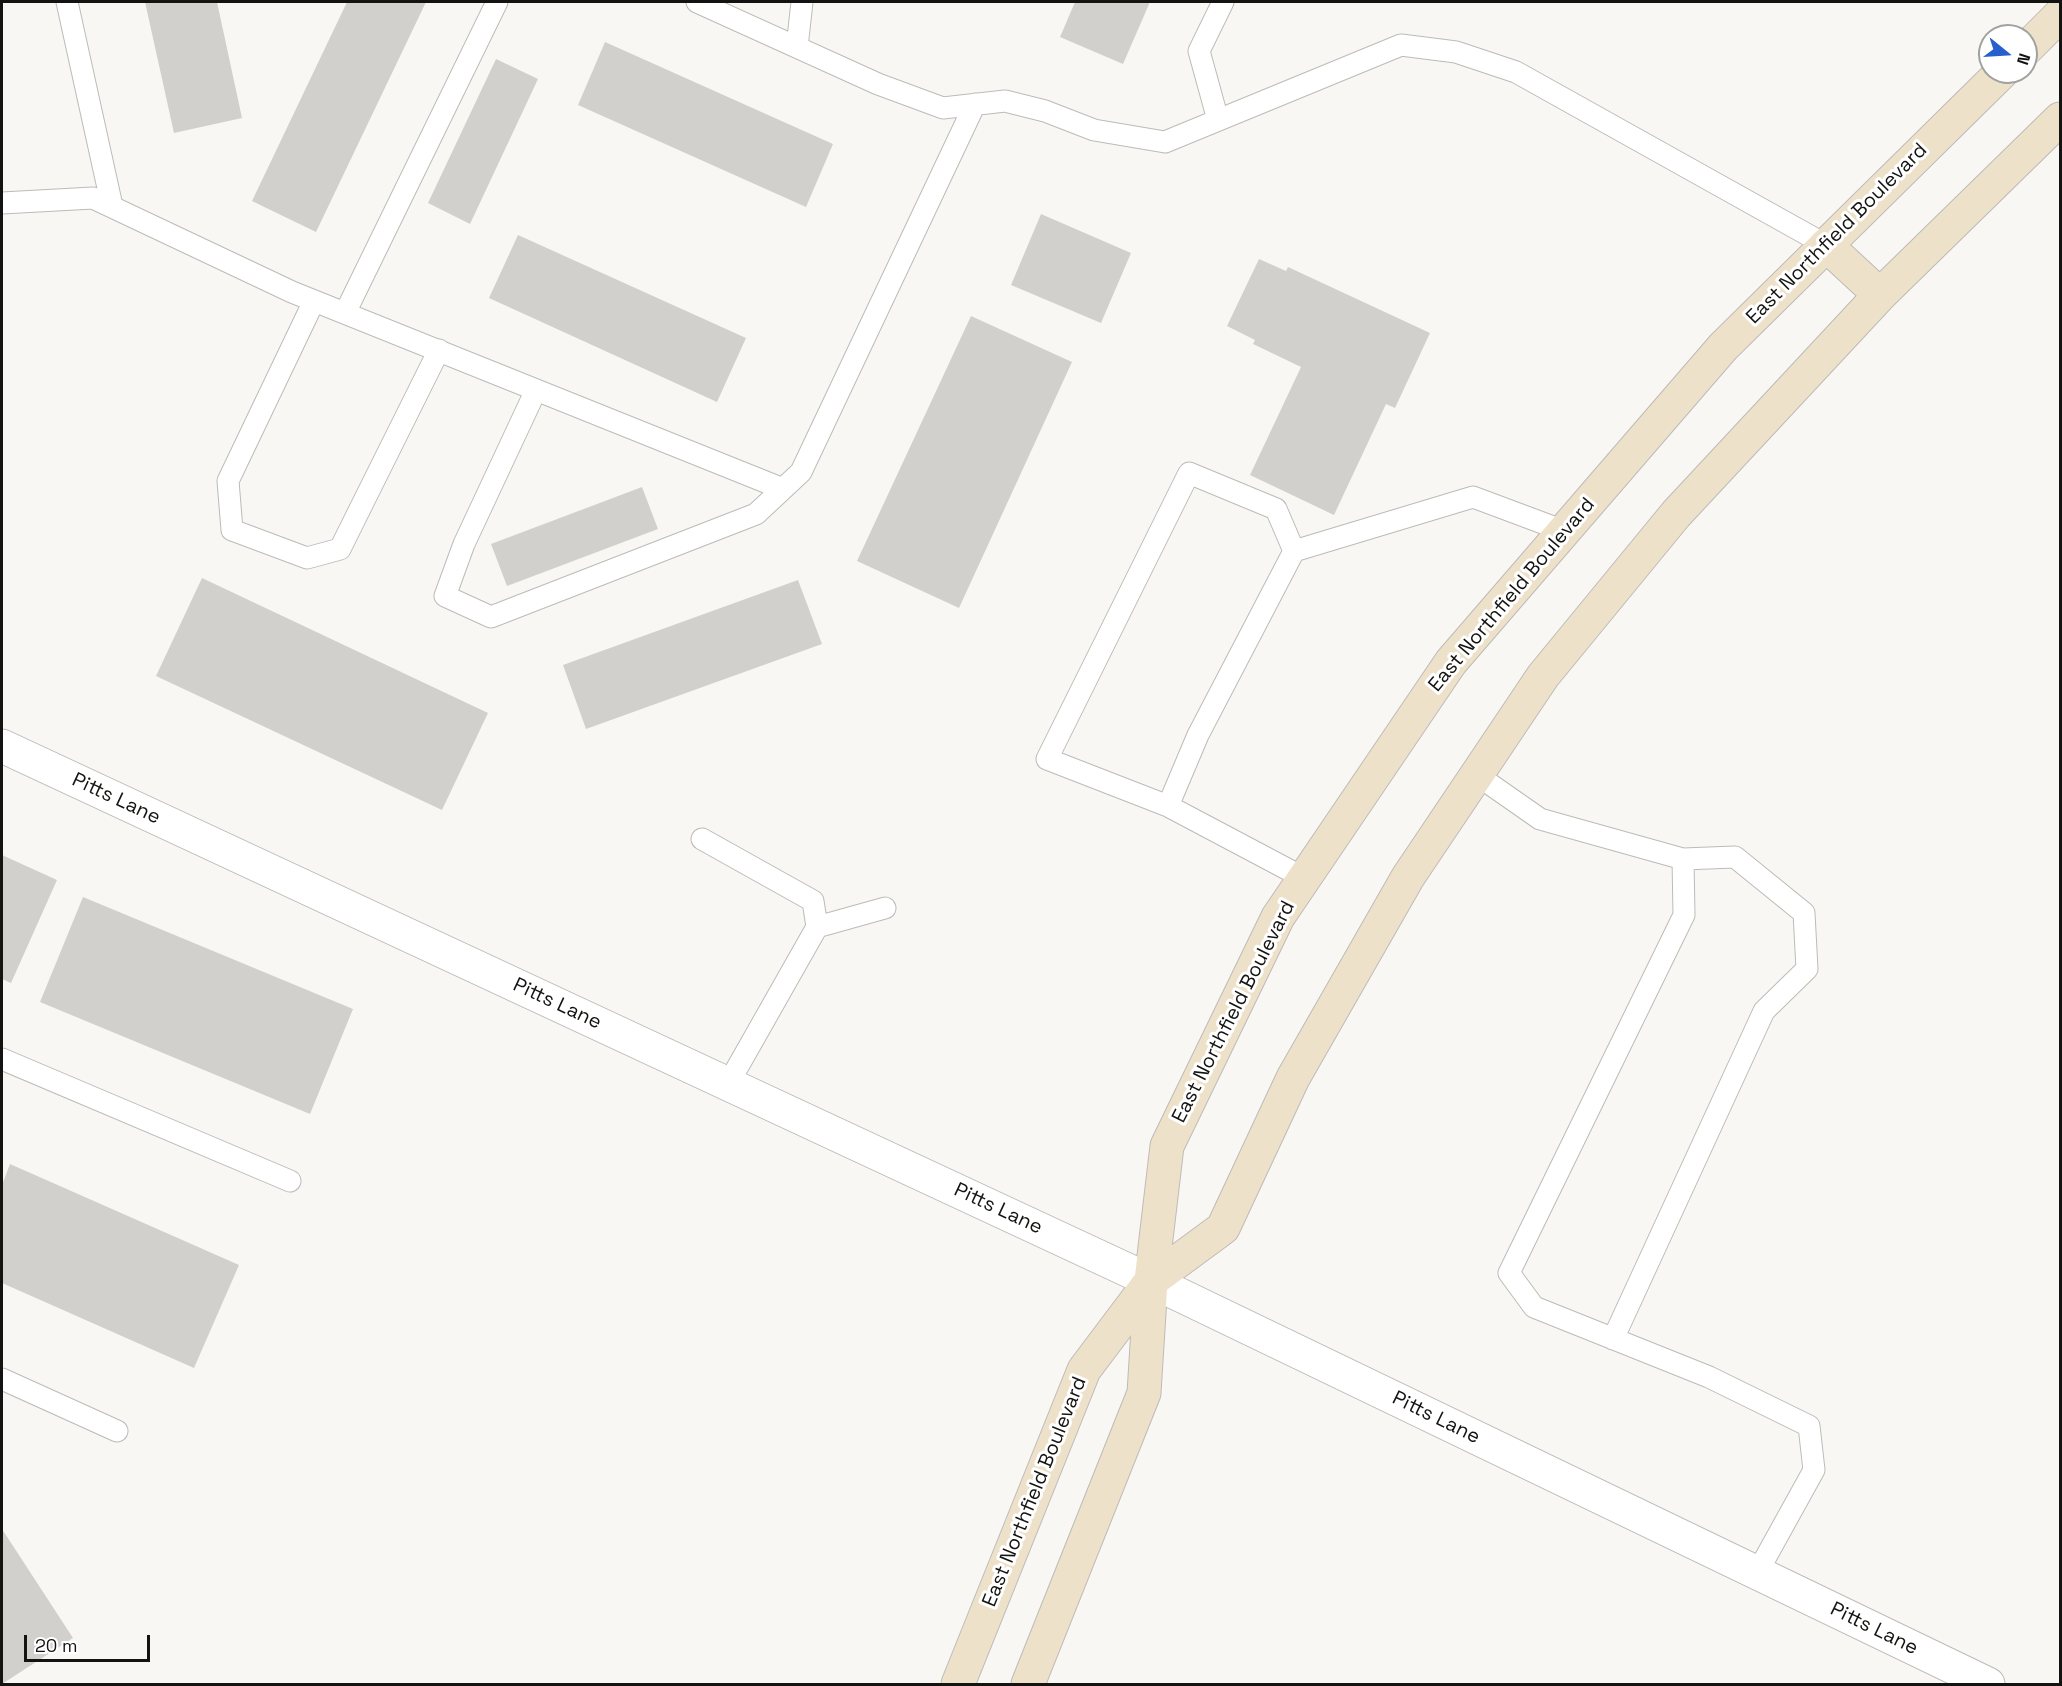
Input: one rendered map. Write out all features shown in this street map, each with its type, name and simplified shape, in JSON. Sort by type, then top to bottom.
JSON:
[{"type":"main road","points":[[2038,37],[2061,15]]},
{"type":"main road","name":"East Northfield Boulevard","points":[[1028,1684],[1144,1393],[1151,1281],[1167,1146],[1278,917],[1451,662],[1723,347],[1990,84]]},
{"type":"main road","name":"East Northfield Boulevard","points":[[958,1684],[1084,1370],[1151,1281],[1223,1228],[1293,1078],[1408,877],[1542,676],[1676,514],[1880,295],[2061,119]]},
{"type":"main road","points":[[1826,245],[1880,295]]},
{"type":"street","name":"Pitts Lane","points":[[2,746],[1151,1281],[1988,1684]]},
{"type":"lane","points":[[67,2],[112,206]]},
{"type":"lane","points":[[345,313],[497,2]]},
{"type":"lane","points":[[697,2],[879,84],[943,108],[1005,101],[1045,111],[1094,130],[1165,142],[1401,45],[1456,52],[1516,72],[1826,245]]},
{"type":"lane","points":[[797,47],[802,2]]},
{"type":"lane","points":[[1218,120],[1199,51],[1223,2]]},
{"type":"lane","points":[[536,390],[464,544],[445,596],[491,617],[756,514],[801,472],[975,104]]},
{"type":"lane","points":[[2,203],[93,198],[314,300],[783,489]]},
{"type":"lane","points":[[314,300],[228,481],[232,530],[307,558],[340,549],[439,350]]},
{"type":"lane","points":[[1294,551],[1276,509],[1189,473],[1047,759],[1168,806],[1304,878]]},
{"type":"lane","points":[[1168,806],[1198,735],[1294,551],[1473,496],[1564,531]]},
{"type":"lane","points":[[1477,775],[1540,819],[1683,859],[1735,857],[1804,913],[1807,969],[1764,1011],[1613,1339]]},
{"type":"lane","points":[[702,839],[813,901],[817,927],[728,1084]]},
{"type":"lane","points":[[1683,859],[1684,915],[1509,1273],[1534,1307],[1709,1377],[1809,1426],[1814,1470],[1757,1573]]},
{"type":"lane","points":[[817,927],[885,908]]},
{"type":"lane","points":[[2,1059],[290,1181]]},
{"type":"lane","points":[[2,1379],[117,1431]]},
{"type":"building","points":[[145,2],[217,2],[242,118],[174,133]]},
{"type":"building","points":[[347,2],[426,2],[316,232],[252,201]]},
{"type":"building","points":[[1075,2],[1150,2],[1123,64],[1060,37]]},
{"type":"building","points":[[605,42],[833,144],[806,207],[578,105]]},
{"type":"building","points":[[496,59],[538,79],[470,224],[428,203]]},
{"type":"building","points":[[1041,214],[1131,253],[1101,323],[1011,285]]},
{"type":"building","points":[[518,235],[746,338],[717,402],[489,298]]},
{"type":"building","points":[[1259,259],[1286,271],[1288,267],[1430,333],[1395,408],[1386,404],[1334,515],[1250,475],[1301,367],[1253,344],[1255,340],[1227,326]]},
{"type":"building","points":[[971,316],[1072,362],[959,608],[857,561]]},
{"type":"building","points":[[642,487],[658,529],[507,586],[491,544]]},
{"type":"building","points":[[202,578],[488,713],[442,810],[156,676]]},
{"type":"building","points":[[798,580],[822,644],[586,729],[563,665]]},
{"type":"building","points":[[2,855],[57,880],[11,983],[2,979]]},
{"type":"building","points":[[83,897],[353,1009],[310,1114],[40,1002]]},
{"type":"building","points":[[10,1164],[239,1265],[194,1368],[2,1283],[2,1185]]},
{"type":"building","points":[[2,1529],[73,1638],[2,1684]]}]
